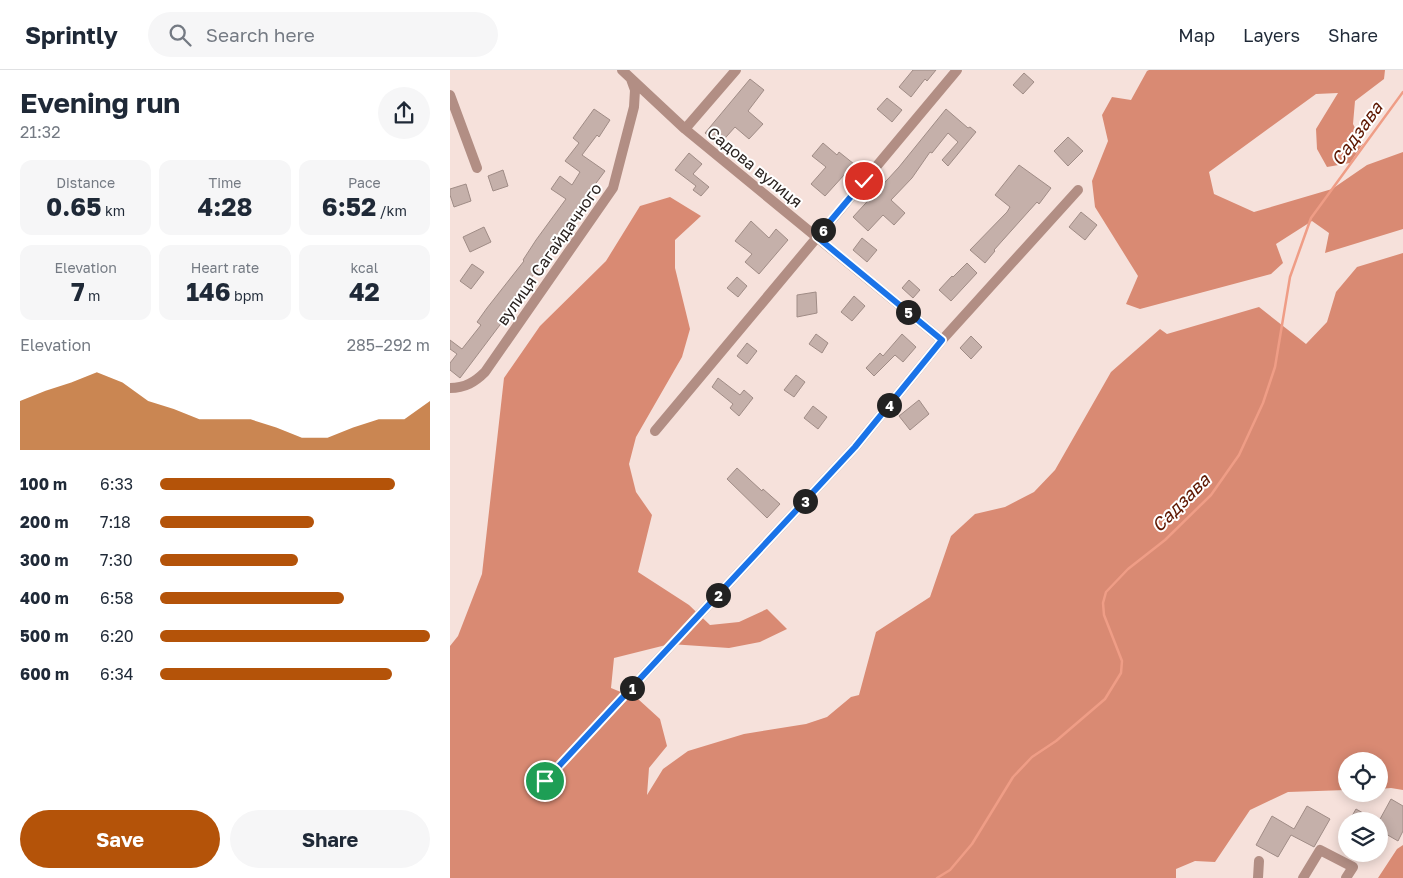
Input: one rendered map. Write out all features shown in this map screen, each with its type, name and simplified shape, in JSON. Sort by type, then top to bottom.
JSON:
[{"type":"street","name":"Садова вулиця","points":[[622,70],[686,129],[942,340]]},
{"type":"street","points":[[686,129],[736,70]]},
{"type":"street","points":[[655,431],[957,70]]},
{"type":"street","name":"вулиця Сагайдачного","points":[[450,388],[471,384],[485,372],[613,188],[634,107],[635,90],[631,78]]},
{"type":"street","points":[[450,95],[477,168]]},
{"type":"street","points":[[545,781],[855,447],[942,340],[1078,190]]},
{"type":"street","points":[[1303,878],[1320,850],[1353,867],[1346,878]]},
{"type":"street","points":[[1258,878],[1259,861]]},
{"type":"shaded area","points":[[1149,70],[1385,70],[1384,79],[1355,101],[1353,124],[1363,144],[1350,163],[1327,167],[1317,149],[1316,129],[1338,93],[1316,94],[1209,172],[1214,194],[1254,212],[1332,189],[1367,165],[1403,152],[1403,229],[1325,253],[1329,233],[1312,221],[1276,244],[1283,263],[1271,274],[1140,309],[1126,304],[1138,276],[1095,207],[1092,181],[1108,141],[1102,115],[1112,97],[1131,100]]},
{"type":"shaded area","points":[[670,197],[701,216],[675,240],[675,268],[690,329],[682,357],[636,437],[629,464],[636,492],[652,515],[638,572],[689,605],[710,625],[739,622],[767,609],[787,629],[760,642],[729,648],[670,644],[614,658],[611,688],[638,699],[660,719],[667,746],[649,768],[647,795],[663,769],[688,751],[744,734],[806,724],[827,717],[851,697],[859,695],[876,632],[930,597],[951,536],[975,514],[1005,507],[1034,492],[1055,470],[1111,372],[1160,329],[1167,334],[1259,307],[1306,344],[1327,322],[1336,292],[1357,267],[1403,253],[1403,790],[1388,788],[1388,752],[1338,752],[1338,790],[1288,792],[1250,810],[1215,862],[1195,861],[1176,869],[1176,878],[450,878],[450,646],[458,636],[482,574],[504,378],[540,326],[606,261],[640,206]]},
{"type":"shaded area","points":[[1403,845],[1403,878],[1378,878],[1397,849]]},
{"type":"building","points":[[913,70],[936,70],[927,81],[925,79],[911,97],[899,87]]},
{"type":"building","points":[[1024,73],[1034,82],[1023,94],[1013,85]]},
{"type":"building","points":[[750,79],[764,90],[748,111],[763,124],[749,139],[735,127],[719,145],[705,133]]},
{"type":"building","points":[[887,98],[902,110],[892,122],[877,109]]},
{"type":"building","points":[[594,109],[610,120],[599,137],[597,135],[582,155],[605,171],[588,194],[590,195],[562,237],[515,299],[518,301],[460,378],[450,370],[450,363],[457,354],[450,349],[450,340],[462,349],[481,325],[477,322],[524,261],[536,240],[566,199],[551,189],[560,176],[572,185],[580,172],[565,161],[579,143],[573,138]]},
{"type":"building","points":[[946,109],[968,128],[970,127],[976,132],[948,166],[942,160],[958,142],[948,133],[932,153],[930,152],[912,178],[891,200],[905,213],[894,225],[883,215],[868,231],[853,217],[899,167]]},
{"type":"building","points":[[1068,137],[1083,151],[1068,166],[1054,151]]},
{"type":"building","points":[[823,143],[837,155],[839,152],[854,164],[825,196],[811,184],[826,167],[812,156]]},
{"type":"building","points":[[689,153],[702,164],[693,174],[709,187],[701,196],[693,190],[696,186],[675,170]]},
{"type":"building","points":[[1019,165],[1051,188],[1039,204],[1037,202],[994,250],[985,263],[970,250],[1010,207],[995,195]]},
{"type":"building","points":[[503,170],[508,186],[493,191],[488,176]]},
{"type":"building","points":[[466,184],[471,201],[454,207],[450,189]]},
{"type":"building","points":[[1081,212],[1097,225],[1085,240],[1069,227]]},
{"type":"building","points":[[751,221],[769,238],[776,229],[788,240],[759,274],[745,262],[752,254],[735,241]]},
{"type":"building","points":[[484,227],[491,242],[470,252],[463,237]]},
{"type":"building","points":[[862,238],[877,250],[867,262],[853,250]]},
{"type":"building","points":[[967,263],[977,273],[951,301],[939,290]]},
{"type":"building","points":[[472,264],[484,272],[471,289],[460,281]]},
{"type":"building","points":[[737,277],[747,286],[738,297],[727,288]]},
{"type":"building","points":[[909,280],[920,290],[913,298],[902,288]]},
{"type":"building","points":[[816,292],[817,313],[797,317],[797,295]]},
{"type":"building","points":[[854,296],[865,306],[852,321],[841,312]]},
{"type":"building","points":[[816,334],[828,343],[822,353],[809,344]]},
{"type":"building","points":[[902,334],[916,347],[903,362],[895,355],[874,376],[866,368],[880,353],[883,356]]},
{"type":"building","points":[[971,336],[982,347],[971,359],[960,348]]},
{"type":"building","points":[[747,343],[757,351],[747,364],[737,356]]},
{"type":"building","points":[[796,375],[805,382],[794,397],[784,390]]},
{"type":"building","points":[[718,378],[740,395],[744,390],[753,398],[739,416],[730,408],[733,404],[712,387]]},
{"type":"building","points":[[919,400],[929,414],[910,430],[899,416]]},
{"type":"building","points":[[813,406],[827,417],[818,429],[804,418]]},
{"type":"building","points":[[737,468],[762,491],[763,489],[780,504],[767,518],[727,479]]},
{"type":"building","points":[[1391,799],[1403,806],[1403,831],[1398,841],[1388,835],[1388,812],[1384,812]]},
{"type":"building","points":[[1307,806],[1330,819],[1314,847],[1291,835],[1278,857],[1256,845],[1272,816],[1294,829]]},
{"type":"waterway","name":"Садзава","points":[[937,878],[950,870],[972,844],[1013,777],[1032,757],[1056,741],[1105,699],[1121,673],[1122,661],[1104,615],[1103,603],[1106,592],[1128,569],[1165,540],[1211,495],[1239,455],[1263,403],[1275,367],[1290,277],[1311,218],[1403,92]]},
{"type":"route","points":[[545,781],[855,447],[942,340],[817,237],[864,181]]}]
